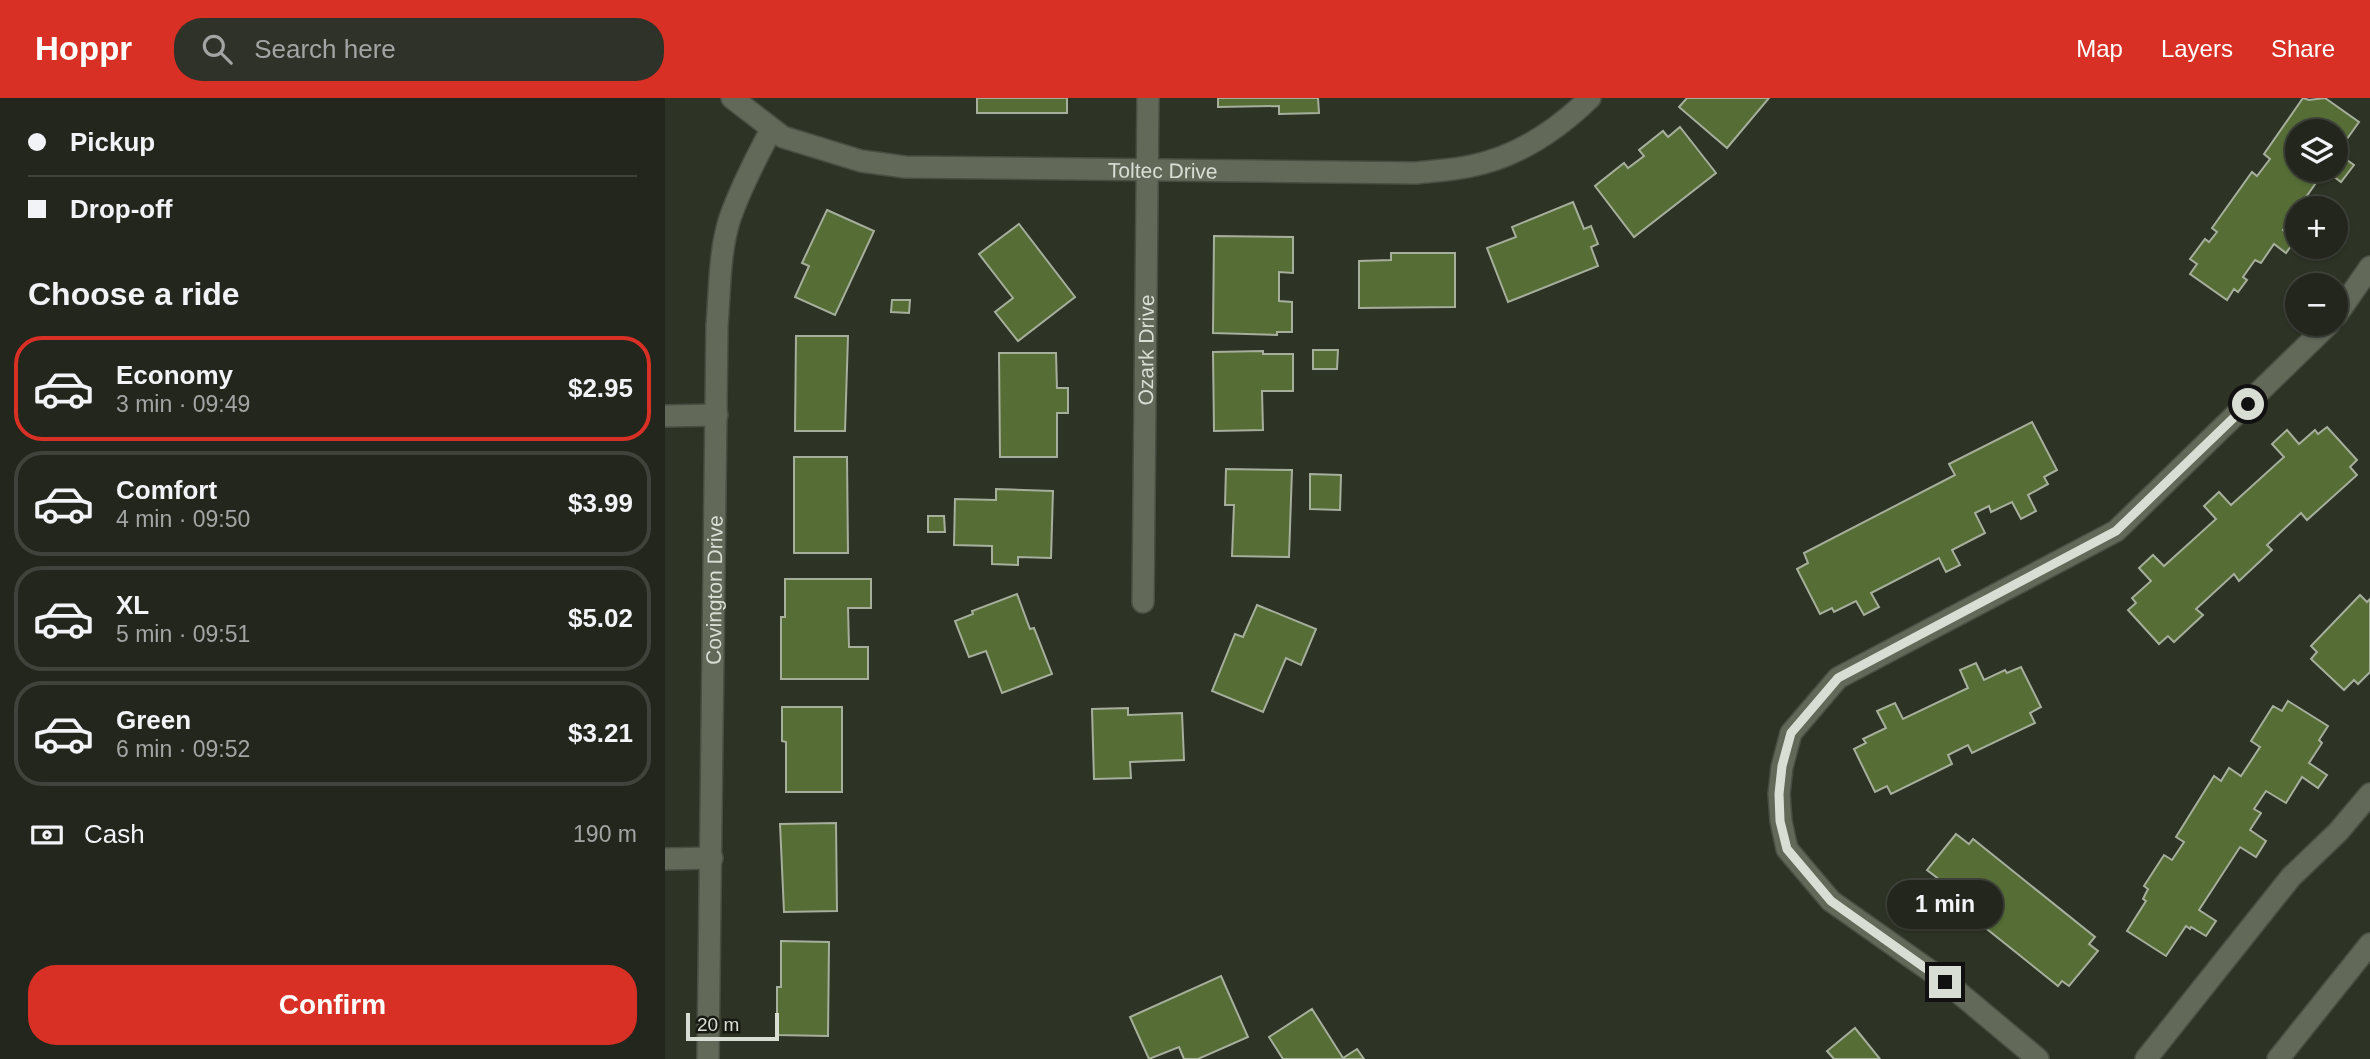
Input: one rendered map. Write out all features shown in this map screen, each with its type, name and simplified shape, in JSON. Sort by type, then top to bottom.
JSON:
[{"type":"street","name":"Toltec Drive","points":[[732,98],[783,137],[861,161],[905,167],[1416,173],[1473,166],[1507,154],[1544,136],[1590,98]]},
{"type":"street","name":"Ozark Drive","points":[[1143,602],[1148,98]]},
{"type":"street","name":"Covington Drive","points":[[708,1059],[717,325],[722,257],[730,220],[747,176],[771,130]]},
{"type":"street","points":[[2348,299],[2370,267]]},
{"type":"street","points":[[2038,1059],[1945,982],[1831,901],[1787,849],[1780,821],[1779,794],[1782,766],[1791,733],[1838,678],[2116,531],[2318,336]]},
{"type":"street","points":[[665,416],[717,415]]},
{"type":"street","points":[[2146,1059],[2291,877],[2337,832],[2370,794]]},
{"type":"street","points":[[665,859],[712,858]]},
{"type":"street","points":[[2277,1059],[2370,944]]},
{"type":"building","points":[[977,98],[1067,98],[1067,113],[977,113]]},
{"type":"building","points":[[1218,98],[1318,98],[1319,113],[1279,114],[1279,106],[1218,107]]},
{"type":"building","points":[[1687,98],[1769,98],[1727,148],[1679,107]]},
{"type":"building","points":[[2303,98],[2325,98],[2359,122],[2348,138],[2348,119],[2288,119]]},
{"type":"building","points":[[2285,124],[2285,182],[2317,182],[2307,196],[2285,196],[2285,252],[2274,244],[2261,263],[2255,260],[2243,277],[2247,280],[2238,292],[2234,289],[2227,300],[2190,274],[2197,264],[2190,259],[2205,239],[2209,242],[2217,232],[2212,228],[2252,172],[2257,176],[2270,159],[2264,154]]},
{"type":"building","points":[[1680,127],[1716,173],[1634,237],[1595,186],[1624,163],[1628,168],[1644,156],[1639,150],[1663,131],[1668,137]]},
{"type":"building","points":[[2348,161],[2354,165],[2348,173]]},
{"type":"building","points":[[1573,202],[1584,229],[1591,226],[1598,244],[1591,247],[1598,266],[1508,302],[1487,248],[1516,237],[1512,227]]},
{"type":"building","points":[[827,210],[874,231],[835,315],[795,297],[809,266],[802,263]]},
{"type":"building","points":[[1019,224],[1075,297],[1018,341],[995,312],[1013,298],[979,254]]},
{"type":"building","points":[[1214,236],[1293,237],[1293,273],[1279,272],[1279,301],[1292,302],[1292,332],[1277,332],[1277,335],[1213,333]]},
{"type":"building","points":[[1391,253],[1455,253],[1455,307],[1359,308],[1359,261],[1391,260]]},
{"type":"building","points":[[892,300],[910,300],[909,313],[891,312]]},
{"type":"building","points":[[796,336],[848,336],[845,431],[795,431]]},
{"type":"building","points":[[1313,350],[1338,350],[1337,369],[1313,369]]},
{"type":"building","points":[[1263,351],[1263,354],[1293,354],[1293,391],[1262,391],[1263,430],[1214,431],[1213,352]]},
{"type":"building","points":[[999,353],[1056,353],[1057,388],[1068,388],[1068,413],[1057,413],[1057,457],[1000,457]]},
{"type":"building","points":[[2032,422],[2057,470],[2044,477],[2048,484],[2028,495],[2036,511],[2021,519],[2012,502],[1991,512],[1989,506],[1975,513],[1985,533],[1952,550],[1960,565],[1946,572],[1939,558],[1871,593],[1879,607],[1864,615],[1856,601],[1834,612],[1832,608],[1820,614],[1797,569],[1808,563],[1804,553],[1955,475],[1949,464]]},
{"type":"building","points":[[2327,427],[2357,460],[2350,467],[2357,475],[2307,520],[2301,513],[2267,545],[2272,550],[2239,581],[2234,574],[2196,609],[2203,615],[2174,642],[2168,636],[2159,644],[2128,610],[2136,603],[2132,598],[2151,581],[2139,568],[2153,555],[2164,566],[2216,519],[2204,506],[2219,492],[2231,505],[2284,457],[2272,444],[2287,430],[2299,444],[2315,430],[2318,434]]},
{"type":"building","points":[[794,457],[847,457],[848,553],[794,553]]},
{"type":"building","points":[[1226,469],[1292,470],[1289,557],[1232,556],[1234,505],[1225,505]]},
{"type":"building","points":[[1310,474],[1341,475],[1340,510],[1310,509]]},
{"type":"building","points":[[996,489],[1053,491],[1051,558],[1018,557],[1018,565],[992,564],[992,546],[954,545],[955,499],[996,500]]},
{"type":"building","points":[[928,516],[944,516],[945,532],[928,532]]},
{"type":"building","points":[[785,579],[871,579],[871,608],[848,608],[849,647],[868,647],[868,679],[781,679],[781,617],[785,617]]},
{"type":"building","points":[[1017,594],[1030,629],[1034,628],[1052,674],[1002,693],[986,651],[969,657],[955,621],[973,614],[972,611]]},
{"type":"building","points":[[2360,595],[2367,602],[2370,599],[2370,672],[2358,684],[2354,680],[2344,690],[2311,659],[2317,652],[2311,646]]},
{"type":"building","points":[[1257,605],[1316,629],[1301,665],[1286,658],[1263,712],[1212,691],[1235,634],[1243,637]]},
{"type":"building","points":[[1976,663],[1984,680],[2005,670],[2007,673],[2021,667],[2041,707],[2030,713],[2035,723],[1972,753],[1968,745],[1948,755],[1952,764],[1891,794],[1887,786],[1875,792],[1854,749],[1866,743],[1863,739],[1886,728],[1877,711],[1895,703],[1903,719],[1968,688],[1960,670]]},
{"type":"building","points":[[2288,701],[2328,726],[2319,740],[2322,743],[2309,763],[2327,775],[2318,788],[2302,777],[2286,803],[2266,791],[2254,809],[2261,813],[2250,830],[2266,841],[2256,857],[2240,847],[2199,910],[2216,921],[2206,936],[2186,926],[2166,956],[2127,931],[2146,901],[2143,899],[2148,889],[2144,886],[2164,855],[2172,860],[2184,842],[2176,837],[2214,776],[2221,781],[2229,768],[2241,776],[2260,747],[2251,741],[2273,706],[2282,711]]},
{"type":"building","points":[[782,707],[842,707],[842,792],[786,792],[786,742],[782,741]]},
{"type":"building","points":[[1128,708],[1128,715],[1182,713],[1184,760],[1130,762],[1131,778],[1094,779],[1092,709]]},
{"type":"building","points":[[836,823],[837,911],[784,912],[780,824]]},
{"type":"building","points":[[1956,834],[1969,844],[1973,839],[2095,937],[2089,944],[2098,951],[2069,986],[2062,981],[2058,986],[1963,910],[1957,918],[1947,909],[1954,901],[1935,886],[1940,880],[1927,870]]},
{"type":"building","points":[[781,941],[829,942],[828,1036],[777,1035]]},
{"type":"building","points":[[1221,976],[1248,1037],[1198,1059],[1184,1059],[1179,1047],[1149,1059],[1130,1017]]},
{"type":"building","points":[[1312,1009],[1343,1058],[1357,1049],[1364,1059],[1283,1059],[1269,1037]]},
{"type":"building","points":[[1855,1028],[1880,1059],[1834,1059],[1827,1051]]},
{"type":"route","points":[[1945,982],[1831,901],[1787,849],[1780,821],[1779,794],[1782,766],[1791,733],[1838,678],[2116,531],[2248,404]]}]
